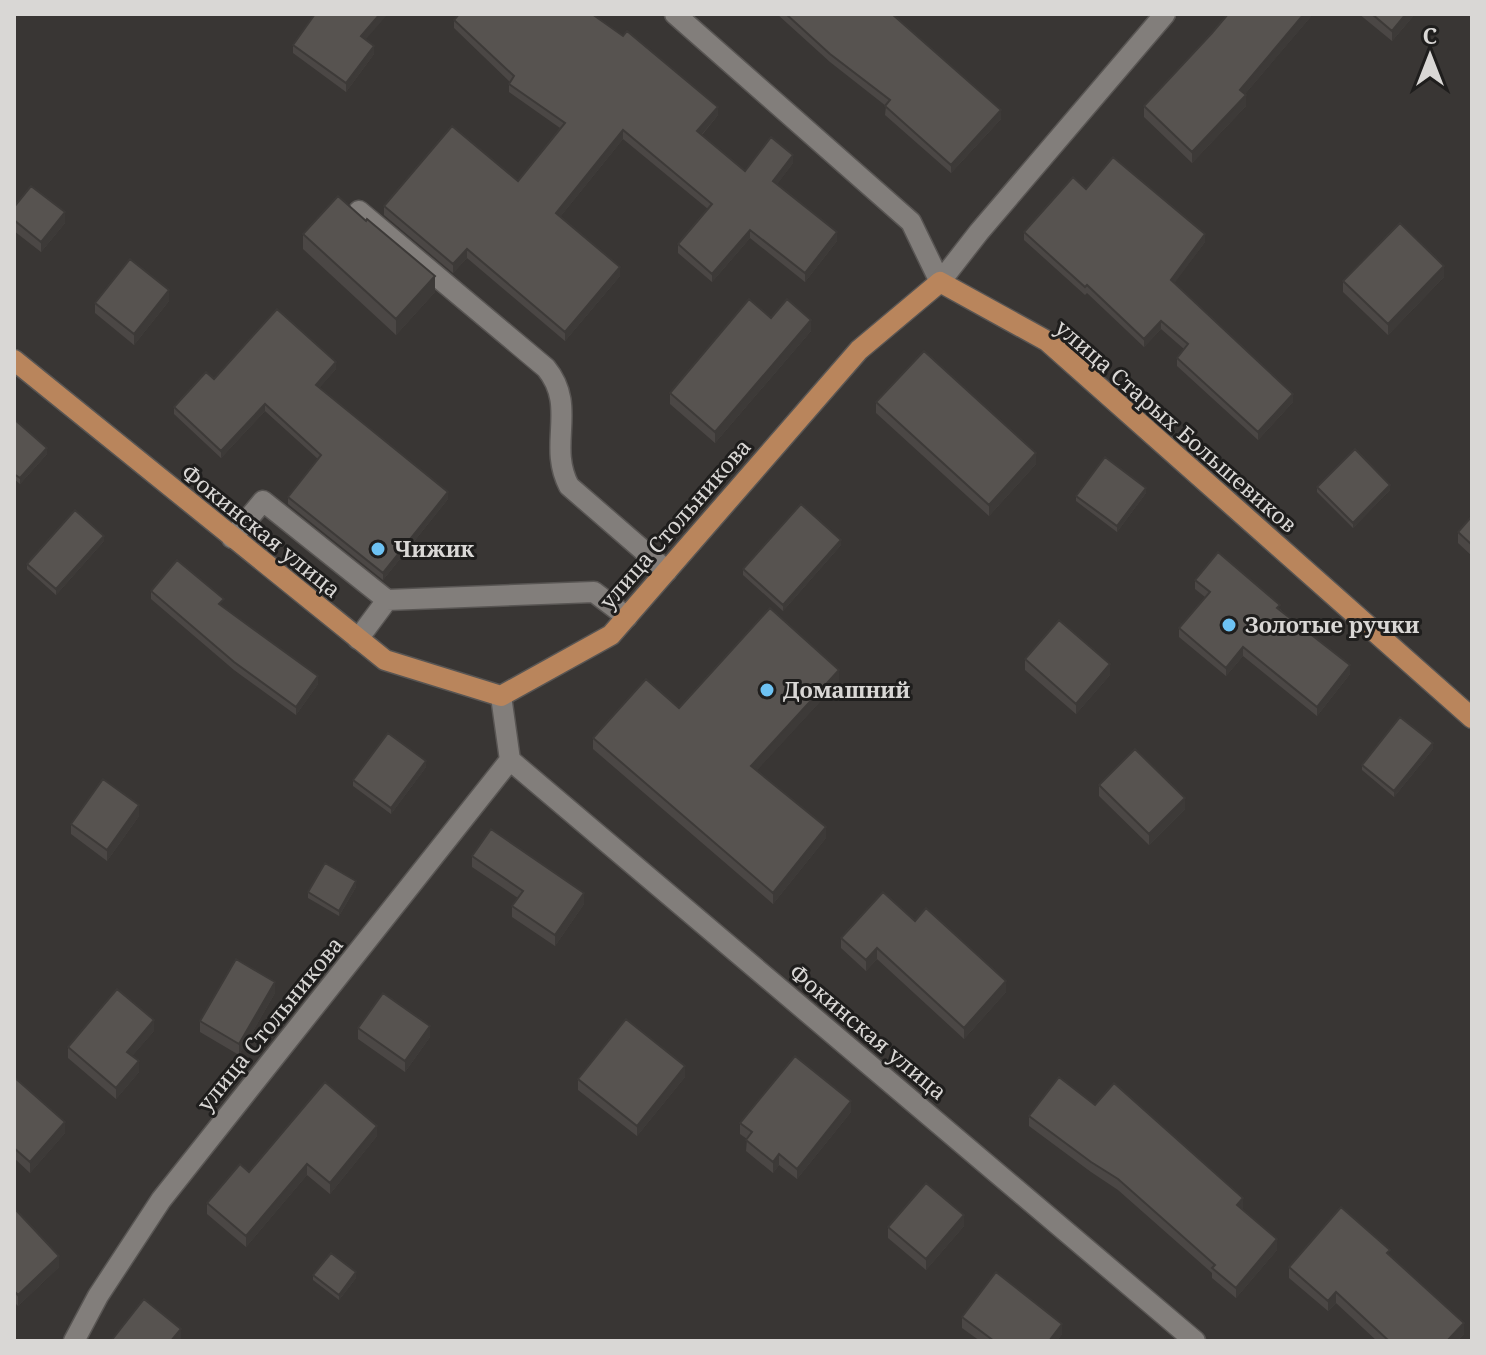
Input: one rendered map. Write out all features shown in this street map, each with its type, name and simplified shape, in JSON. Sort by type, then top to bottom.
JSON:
[{"type":"main road","name":"улица Стольникова","points":[[501,696],[611,635],[859,350],[940,282]]},
{"type":"main road","name":"улица Старых Большевиков","points":[[940,282],[1047,341],[1472,718]]},
{"type":"main road","name":"Фокинская улица","points":[[14,360],[385,660],[501,696]]},
{"type":"street","points":[[675,14],[911,222],[940,282]]},
{"type":"street","name":"улица Стольникова","points":[[940,282],[1165,14]]},
{"type":"street","points":[[359,211],[546,368],[561,391],[560,457],[562,472],[569,486],[667,571]]},
{"type":"street","points":[[232,538],[263,501],[387,600],[594,592],[627,617]]},
{"type":"street","points":[[358,639],[387,600]]},
{"type":"street","points":[[501,696],[510,760]]},
{"type":"street","name":"улица Стольникова","points":[[74,1341],[98,1296],[161,1200],[510,760]]},
{"type":"street","name":"Фокинская улица","points":[[510,760],[1195,1341]]},
{"type":"building","points":[[315,14],[380,14],[361,36],[374,46],[346,83],[293,45]]},
{"type":"building","points":[[459,14],[592,14],[623,36],[627,31],[718,107],[697,131],[745,171],[771,137],[793,155],[773,181],[837,232],[805,273],[750,230],[712,274],[678,244],[712,204],[623,130],[556,213],[620,267],[565,332],[467,249],[453,264],[384,206],[452,126],[518,181],[565,123],[509,84],[514,76],[454,20]]},
{"type":"building","points":[[786,14],[892,14],[1001,110],[951,165],[885,106],[890,100],[830,54]]},
{"type":"building","points":[[1228,14],[1304,14],[1240,90],[1246,95],[1192,152],[1144,106]]},
{"type":"building","points":[[1372,14],[1406,14],[1392,31]]},
{"type":"building","points":[[1113,157],[1205,234],[1171,280],[1293,394],[1258,432],[1177,358],[1188,344],[1161,321],[1144,339],[1024,232],[1073,177],[1086,189]]},
{"type":"building","points":[[31,186],[65,212],[41,242],[14,220],[14,207]]},
{"type":"building","points":[[338,196],[435,276],[396,319],[303,234]]},
{"type":"building","points":[[1400,223],[1444,266],[1388,324],[1343,281]]},
{"type":"building","points":[[130,259],[169,290],[134,334],[95,303]]},
{"type":"building","points":[[749,299],[771,318],[787,299],[811,320],[715,432],[670,393]]},
{"type":"building","points":[[277,309],[336,362],[316,385],[448,492],[383,573],[288,497],[321,455],[265,404],[221,451],[174,407],[206,372],[214,379]]},
{"type":"building","points":[[924,351],[1036,453],[989,505],[876,402]]},
{"type":"building","points":[[14,419],[47,448],[20,478],[14,474]]},
{"type":"building","points":[[1355,449],[1390,485],[1353,523],[1317,487]]},
{"type":"building","points":[[1105,457],[1146,488],[1117,526],[1076,496]]},
{"type":"building","points":[[801,504],[841,540],[783,605],[743,569]]},
{"type":"building","points":[[75,510],[104,536],[56,589],[27,564]]},
{"type":"building","points":[[1472,516],[1472,545],[1458,532]]},
{"type":"building","points":[[1218,552],[1280,605],[1277,608],[1350,665],[1317,707],[1243,647],[1226,668],[1179,628],[1210,592],[1195,580]]},
{"type":"building","points":[[177,560],[224,599],[219,604],[318,676],[296,707],[234,662],[151,591]]},
{"type":"building","points":[[770,608],[839,670],[751,766],[826,827],[773,893],[593,738],[646,679],[679,708]]},
{"type":"building","points":[[1059,620],[1110,664],[1076,704],[1025,659]]},
{"type":"building","points":[[1400,717],[1433,743],[1394,791],[1362,765]]},
{"type":"building","points":[[388,733],[426,761],[391,808],[353,780]]},
{"type":"building","points":[[1135,749],[1185,798],[1149,834],[1099,785]]},
{"type":"building","points":[[103,779],[139,805],[107,850],[71,824]]},
{"type":"building","points":[[491,829],[584,893],[555,935],[512,906],[523,891],[472,856]]},
{"type":"building","points":[[325,863],[356,881],[339,911],[308,892]]},
{"type":"building","points":[[883,892],[915,921],[926,908],[1006,981],[964,1028],[877,948],[866,960],[841,938]]},
{"type":"building","points":[[236,959],[275,982],[239,1044],[200,1021]]},
{"type":"building","points":[[117,989],[154,1020],[127,1052],[139,1061],[116,1088],[68,1047]]},
{"type":"building","points":[[383,993],[430,1026],[405,1061],[358,1028]]},
{"type":"building","points":[[626,1019],[685,1066],[637,1126],[578,1079]]},
{"type":"building","points":[[795,1056],[851,1101],[797,1169],[779,1154],[773,1162],[746,1140],[752,1132],[740,1123]]},
{"type":"building","points":[[14,1077],[65,1122],[30,1162],[14,1148]]},
{"type":"building","points":[[1059,1077],[1095,1105],[1114,1083],[1243,1198],[1237,1205],[1277,1239],[1236,1288],[1212,1268],[1215,1265],[1118,1179],[1029,1116]]},
{"type":"building","points":[[325,1082],[377,1126],[330,1183],[307,1164],[246,1236],[207,1203],[240,1164],[249,1172]]},
{"type":"building","points":[[926,1183],[964,1215],[926,1259],[888,1227]]},
{"type":"building","points":[[1341,1207],[1464,1323],[1447,1341],[1389,1341],[1336,1292],[1328,1301],[1289,1267]]},
{"type":"building","points":[[14,1208],[59,1256],[18,1295],[14,1291]]},
{"type":"building","points":[[331,1253],[356,1272],[339,1295],[313,1275]]},
{"type":"building","points":[[996,1272],[1062,1324],[1049,1341],[994,1341],[962,1317]]},
{"type":"building","points":[[144,1299],[181,1329],[171,1341],[111,1341]]},
{"type":"place","name":"Чижик","points":[[378,549]]},
{"type":"place","name":"Золотые ручки","points":[[1229,625]]},
{"type":"place","name":"Домашний","points":[[767,690]]}]
